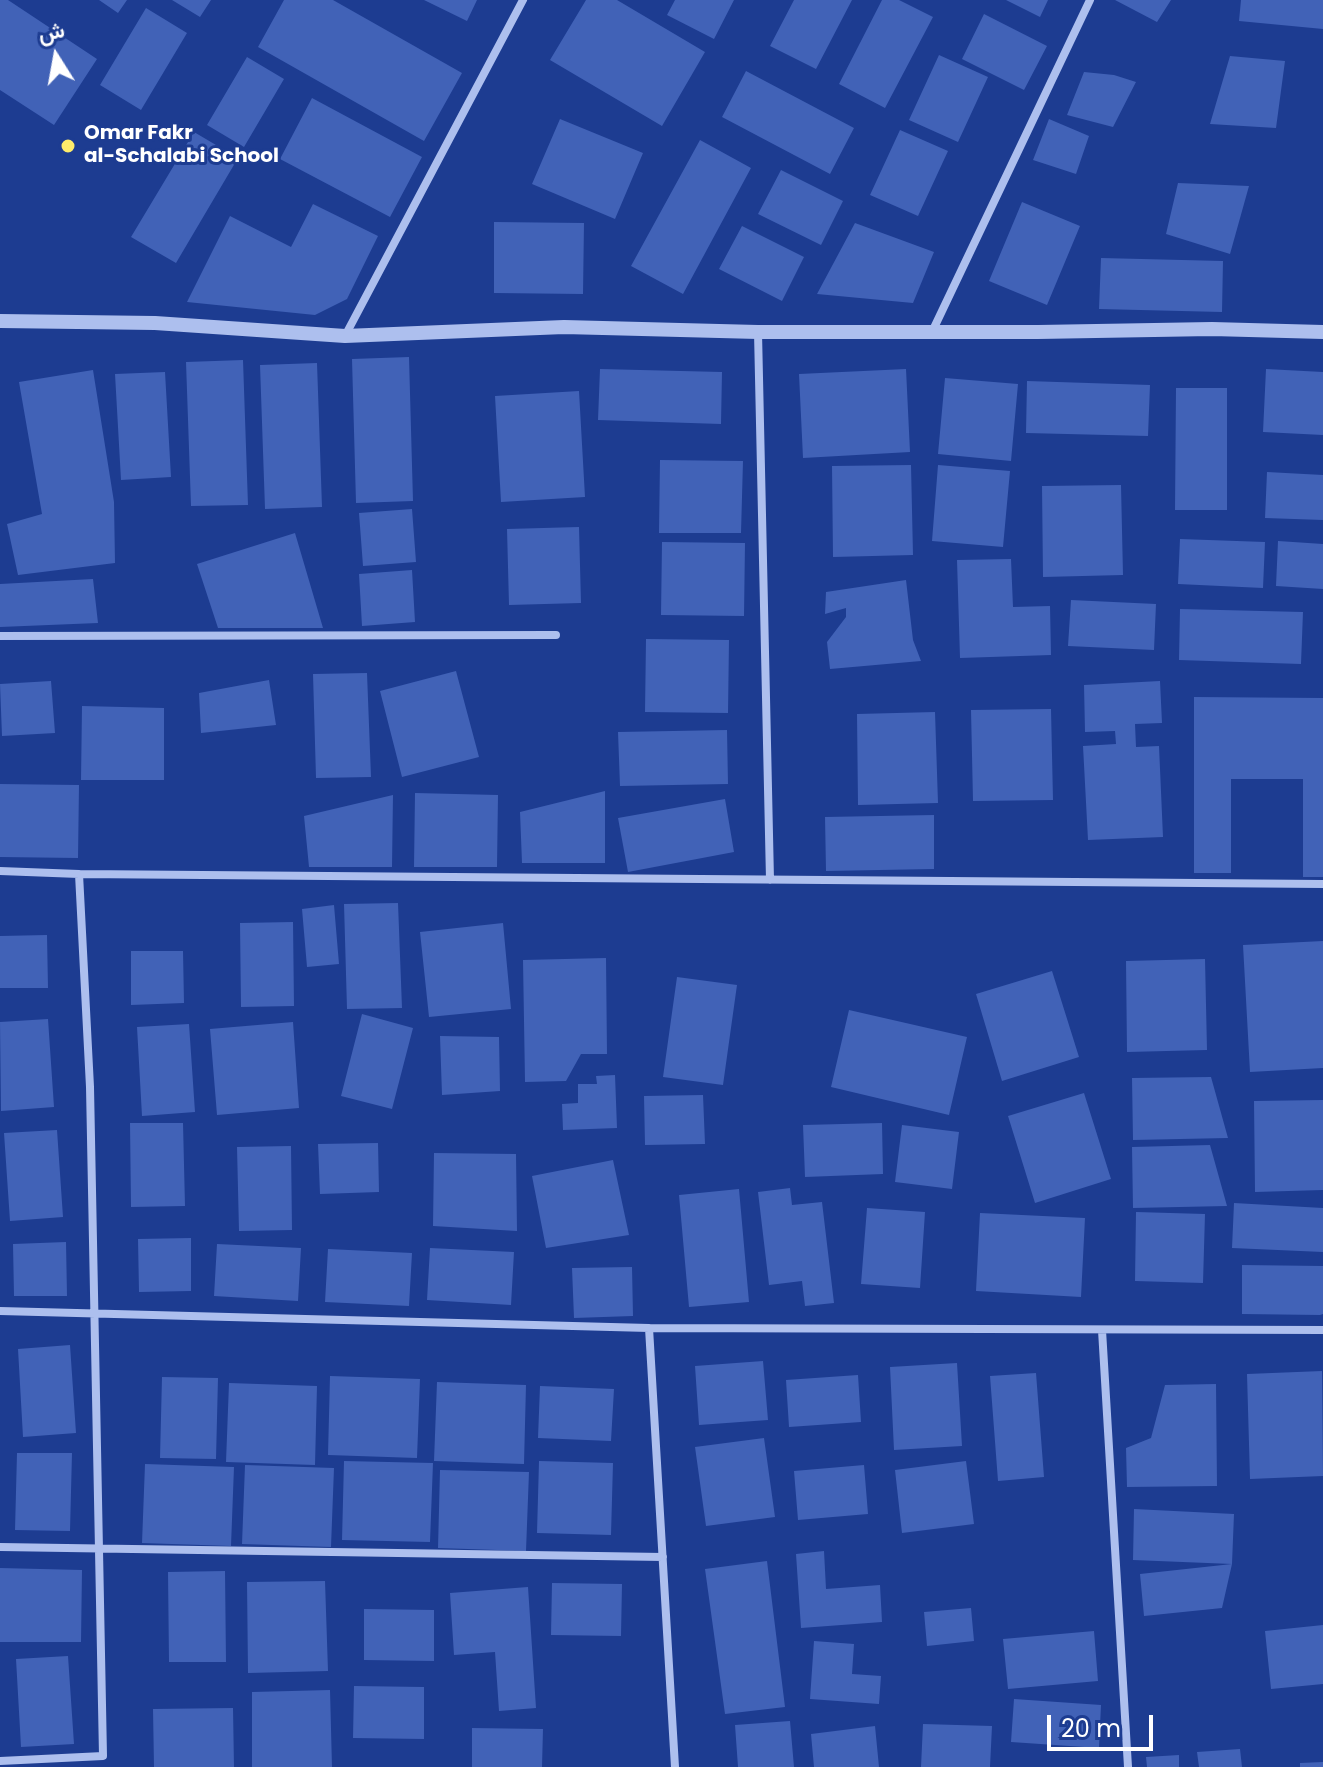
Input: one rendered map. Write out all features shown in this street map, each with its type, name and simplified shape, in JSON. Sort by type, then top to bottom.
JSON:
[{"type":"street","points":[[345,336],[523,0]]},
{"type":"street","points":[[932,332],[1090,0]]},
{"type":"street","points":[[0,321],[155,323],[345,336],[564,327],[758,332],[1212,329],[1323,332]]},
{"type":"street","points":[[758,332],[770,880]]},
{"type":"street","points":[[0,636],[556,635]]},
{"type":"street","points":[[0,871],[1323,884]]},
{"type":"street","points":[[0,1761],[103,1756],[90,1087],[79,874]]},
{"type":"street","points":[[0,1311],[649,1328],[1323,1330]]},
{"type":"street","points":[[649,1328],[675,1767]]},
{"type":"street","points":[[1102,1330],[1128,1767]]},
{"type":"street","points":[[0,1547],[663,1557]]},
{"type":"building","points":[[0,0],[8,0],[97,59],[54,125],[0,90]]},
{"type":"building","points":[[99,0],[127,0],[118,13]]},
{"type":"building","points":[[172,0],[211,0],[200,17]]},
{"type":"building","points":[[284,0],[333,0],[462,73],[424,141],[258,47]]},
{"type":"building","points":[[424,0],[477,0],[467,21]]},
{"type":"building","points":[[586,0],[617,0],[705,52],[662,126],[550,60]]},
{"type":"building","points":[[675,0],[734,0],[714,39],[667,15]]},
{"type":"building","points":[[794,0],[852,0],[816,69],[770,46]]},
{"type":"building","points":[[882,0],[899,0],[933,17],[885,108],[839,84]]},
{"type":"building","points":[[1006,0],[1048,0],[1040,17]]},
{"type":"building","points":[[1115,0],[1171,0],[1157,22]]},
{"type":"building","points":[[1241,0],[1323,0],[1323,29],[1239,21]]},
{"type":"building","points":[[146,8],[187,33],[141,110],[100,85]]},
{"type":"building","points":[[984,14],[1047,46],[1024,90],[962,59]]},
{"type":"building","points":[[939,55],[988,77],[958,142],[909,120]]},
{"type":"building","points":[[1230,56],[1285,61],[1276,128],[1210,124]]},
{"type":"building","points":[[247,57],[284,79],[244,147],[207,125]]},
{"type":"building","points":[[746,71],[854,128],[830,174],[722,117]]},
{"type":"building","points":[[1084,72],[1114,75],[1136,82],[1113,127],[1067,115]]},
{"type":"building","points":[[312,98],[422,157],[390,217],[280,159]]},
{"type":"building","points":[[560,119],[643,153],[615,219],[532,184]]},
{"type":"building","points":[[1049,119],[1089,136],[1076,174],[1033,160]]},
{"type":"building","points":[[900,130],[948,151],[918,216],[870,195]]},
{"type":"building","points":[[194,132],[238,158],[176,263],[131,237]]},
{"type":"building","points":[[700,140],[751,168],[683,294],[631,266]]},
{"type":"building","points":[[781,170],[843,201],[821,245],[758,214]]},
{"type":"building","points":[[1178,183],[1249,186],[1230,254],[1166,234]]},
{"type":"building","points":[[1022,202],[1080,226],[1047,305],[989,281]]},
{"type":"building","points":[[313,204],[378,236],[347,299],[315,315],[187,302],[230,216],[291,247]]},
{"type":"building","points":[[494,222],[584,223],[583,294],[494,293]]},
{"type":"building","points":[[855,223],[934,252],[913,303],[817,294]]},
{"type":"building","points":[[742,226],[804,257],[782,301],[719,269]]},
{"type":"building","points":[[1101,258],[1223,261],[1222,312],[1099,309]]},
{"type":"building","points":[[409,357],[413,501],[356,503],[352,359]]},
{"type":"building","points":[[243,360],[248,505],[191,506],[186,362]]},
{"type":"building","points":[[317,363],[322,507],[265,509],[260,365]]},
{"type":"building","points":[[600,369],[722,372],[721,424],[598,420]]},
{"type":"building","points":[[906,369],[910,452],[803,458],[799,374]]},
{"type":"building","points":[[1266,369],[1323,372],[1323,435],[1263,432]]},
{"type":"building","points":[[93,370],[114,502],[115,563],[18,575],[7,524],[42,514],[19,382]]},
{"type":"building","points":[[165,372],[171,477],[121,480],[115,374]]},
{"type":"building","points":[[945,378],[1018,384],[1011,461],[938,454]]},
{"type":"building","points":[[1027,381],[1150,385],[1148,436],[1026,433]]},
{"type":"building","points":[[1176,388],[1227,388],[1227,510],[1175,510]]},
{"type":"building","points":[[579,391],[585,497],[501,502],[495,396]]},
{"type":"building","points":[[660,460],[743,461],[741,533],[659,533]]},
{"type":"building","points":[[911,465],[913,555],[833,557],[832,466]]},
{"type":"building","points":[[938,465],[1010,471],[1003,547],[932,541]]},
{"type":"building","points":[[1267,472],[1323,475],[1323,520],[1265,518]]},
{"type":"building","points":[[1121,485],[1123,575],[1043,577],[1042,486]]},
{"type":"building","points":[[412,509],[416,562],[363,566],[359,513]]},
{"type":"building","points":[[579,527],[581,603],[509,605],[507,529]]},
{"type":"building","points":[[295,533],[323,628],[218,628],[197,564]]},
{"type":"building","points":[[1180,539],[1265,542],[1263,588],[1178,584]]},
{"type":"building","points":[[1278,541],[1323,544],[1323,589],[1276,586]]},
{"type":"building","points":[[662,542],[745,543],[744,616],[661,615]]},
{"type":"building","points":[[1011,559],[1013,607],[1050,606],[1051,655],[960,658],[957,560]]},
{"type":"building","points":[[412,570],[415,622],[362,626],[359,574]]},
{"type":"building","points":[[93,579],[98,623],[0,627],[0,584]]},
{"type":"building","points":[[906,580],[913,640],[921,661],[830,669],[827,642],[846,617],[846,608],[825,614],[826,592]]},
{"type":"building","points":[[1071,600],[1156,604],[1154,650],[1068,646]]},
{"type":"building","points":[[1180,609],[1303,612],[1301,664],[1179,660]]},
{"type":"building","points":[[646,639],[729,640],[728,713],[645,712]]},
{"type":"building","points":[[456,671],[479,757],[402,777],[380,691]]},
{"type":"building","points":[[367,673],[371,777],[316,778],[313,674]]},
{"type":"building","points":[[269,680],[276,725],[201,733],[199,693]]},
{"type":"building","points":[[51,681],[55,733],[2,736],[0,684]]},
{"type":"building","points":[[1160,681],[1162,723],[1135,724],[1136,747],[1159,746],[1163,837],[1088,840],[1083,746],[1116,744],[1115,731],[1085,732],[1084,685]]},
{"type":"building","points":[[1194,697],[1323,698],[1323,877],[1303,877],[1303,779],[1231,779],[1231,873],[1194,873]]},
{"type":"building","points":[[82,706],[164,708],[164,780],[81,780]]},
{"type":"building","points":[[1051,709],[1053,800],[973,801],[971,710]]},
{"type":"building","points":[[935,712],[938,803],[858,805],[857,714]]},
{"type":"building","points":[[727,730],[728,784],[620,786],[618,732]]},
{"type":"building","points":[[0,784],[79,785],[78,858],[0,857]]},
{"type":"building","points":[[605,791],[605,863],[522,863],[520,812]]},
{"type":"building","points":[[415,793],[498,795],[497,867],[414,867]]},
{"type":"building","points":[[393,795],[392,867],[309,867],[304,816]]},
{"type":"building","points":[[725,799],[734,852],[628,872],[618,818]]},
{"type":"building","points":[[934,815],[934,869],[826,871],[825,817]]},
{"type":"building","points":[[398,903],[402,1008],[347,1009],[344,904]]},
{"type":"building","points":[[334,905],[339,964],[307,967],[302,909]]},
{"type":"building","points":[[293,922],[294,1006],[241,1007],[240,923]]},
{"type":"building","points":[[503,923],[511,1009],[429,1017],[420,932]]},
{"type":"building","points":[[47,935],[48,988],[0,988],[0,936]]},
{"type":"building","points":[[1323,941],[1323,1068],[1250,1072],[1243,945]]},
{"type":"building","points":[[131,951],[183,951],[184,1003],[131,1005]]},
{"type":"building","points":[[606,958],[607,1054],[581,1054],[566,1081],[525,1082],[523,960]]},
{"type":"building","points":[[1205,959],[1207,1050],[1127,1052],[1126,961]]},
{"type":"building","points":[[1052,971],[1079,1057],[1002,1081],[976,994]]},
{"type":"building","points":[[677,977],[737,985],[723,1085],[663,1077]]},
{"type":"building","points":[[849,1010],[967,1037],[949,1115],[831,1087]]},
{"type":"building","points":[[362,1014],[413,1028],[392,1109],[341,1096]]},
{"type":"building","points":[[48,1019],[54,1107],[1,1111],[0,1022]]},
{"type":"building","points":[[293,1022],[299,1108],[217,1115],[210,1029]]},
{"type":"building","points":[[189,1024],[195,1112],[142,1116],[137,1027]]},
{"type":"building","points":[[440,1036],[499,1037],[500,1091],[442,1095]]},
{"type":"building","points":[[615,1075],[617,1128],[563,1130],[562,1104],[578,1103],[578,1084],[597,1084],[596,1076]]},
{"type":"building","points":[[1211,1077],[1228,1138],[1133,1140],[1132,1078]]},
{"type":"building","points":[[1084,1093],[1111,1179],[1035,1203],[1008,1116]]},
{"type":"building","points":[[703,1095],[705,1144],[645,1145],[644,1096]]},
{"type":"building","points":[[1323,1100],[1323,1190],[1255,1192],[1254,1101]]},
{"type":"building","points":[[130,1123],[183,1123],[185,1206],[131,1207]]},
{"type":"building","points":[[882,1123],[883,1174],[805,1177],[803,1125]]},
{"type":"building","points":[[902,1125],[959,1132],[952,1189],[895,1182]]},
{"type":"building","points":[[57,1130],[63,1217],[10,1221],[4,1133]]},
{"type":"building","points":[[378,1143],[379,1192],[320,1194],[318,1144]]},
{"type":"building","points":[[1210,1145],[1227,1206],[1133,1208],[1132,1147]]},
{"type":"building","points":[[291,1146],[292,1230],[239,1231],[237,1147]]},
{"type":"building","points":[[434,1153],[516,1154],[517,1231],[433,1226]]},
{"type":"building","points":[[613,1160],[629,1235],[546,1248],[532,1176]]},
{"type":"building","points":[[790,1188],[792,1205],[822,1202],[834,1303],[805,1306],[802,1281],[769,1285],[758,1192]]},
{"type":"building","points":[[739,1189],[749,1302],[689,1307],[679,1195]]},
{"type":"building","points":[[1234,1203],[1323,1208],[1323,1252],[1232,1248]]},
{"type":"building","points":[[867,1208],[925,1212],[920,1288],[861,1284]]},
{"type":"building","points":[[1136,1212],[1205,1214],[1203,1283],[1135,1281]]},
{"type":"building","points":[[980,1213],[1085,1218],[1081,1297],[976,1291]]},
{"type":"building","points":[[191,1238],[191,1291],[139,1292],[138,1239]]},
{"type":"building","points":[[66,1242],[67,1296],[14,1296],[13,1244]]},
{"type":"building","points":[[217,1244],[301,1248],[298,1301],[214,1296]]},
{"type":"building","points":[[430,1248],[514,1252],[511,1305],[427,1300]]},
{"type":"building","points":[[328,1249],[412,1253],[409,1306],[325,1302]]},
{"type":"building","points":[[1242,1265],[1323,1266],[1323,1314],[1242,1314]]},
{"type":"building","points":[[632,1267],[633,1316],[574,1318],[572,1268]]},
{"type":"building","points":[[70,1345],[76,1433],[23,1437],[18,1349]]},
{"type":"building","points":[[763,1361],[768,1420],[699,1425],[695,1366]]},
{"type":"building","points":[[957,1363],[962,1446],[894,1450],[890,1367]]},
{"type":"building","points":[[1322,1371],[1323,1476],[1250,1479],[1247,1374]]},
{"type":"building","points":[[1036,1373],[1044,1477],[998,1481],[990,1376]]},
{"type":"building","points":[[858,1375],[861,1422],[789,1427],[786,1380]]},
{"type":"building","points":[[330,1376],[420,1379],[417,1458],[328,1455]]},
{"type":"building","points":[[162,1377],[218,1378],[216,1459],[160,1458]]},
{"type":"building","points":[[437,1382],[526,1385],[524,1464],[434,1461]]},
{"type":"building","points":[[229,1383],[317,1386],[315,1465],[226,1462]]},
{"type":"building","points":[[1216,1384],[1217,1486],[1127,1487],[1126,1448],[1151,1438],[1165,1385]]},
{"type":"building","points":[[540,1386],[614,1389],[611,1441],[538,1438]]},
{"type":"building","points":[[764,1438],[775,1517],[706,1526],[695,1447]]},
{"type":"building","points":[[17,1453],[72,1453],[70,1531],[15,1530]]},
{"type":"building","points":[[344,1461],[433,1463],[430,1542],[342,1540]]},
{"type":"building","points":[[539,1461],[613,1463],[611,1535],[537,1533]]},
{"type":"building","points":[[966,1461],[974,1524],[902,1533],[895,1470]]},
{"type":"building","points":[[145,1464],[234,1467],[231,1546],[142,1543]]},
{"type":"building","points":[[245,1465],[334,1468],[331,1547],[242,1544]]},
{"type":"building","points":[[864,1465],[868,1514],[798,1520],[794,1471]]},
{"type":"building","points":[[440,1470],[529,1472],[526,1551],[438,1548]]},
{"type":"building","points":[[1134,1509],[1234,1514],[1232,1564],[1133,1560]]},
{"type":"building","points":[[824,1551],[826,1589],[880,1585],[882,1622],[801,1628],[796,1554]]},
{"type":"building","points":[[767,1561],[785,1707],[725,1714],[705,1569]]},
{"type":"building","points":[[1232,1564],[1222,1608],[1144,1616],[1140,1574]]},
{"type":"building","points":[[0,1568],[82,1570],[81,1642],[0,1642]]},
{"type":"building","points":[[225,1571],[226,1662],[169,1662],[168,1572]]},
{"type":"building","points":[[325,1581],[328,1671],[248,1673],[247,1582]]},
{"type":"building","points":[[552,1583],[622,1584],[621,1636],[551,1635]]},
{"type":"building","points":[[528,1587],[536,1708],[499,1711],[495,1652],[454,1655],[450,1593]]},
{"type":"building","points":[[971,1608],[974,1641],[927,1646],[924,1612]]},
{"type":"building","points":[[364,1609],[434,1610],[434,1661],[364,1660]]},
{"type":"building","points":[[1323,1625],[1323,1684],[1271,1689],[1265,1631]]},
{"type":"building","points":[[1094,1631],[1098,1681],[1008,1689],[1003,1639]]},
{"type":"building","points":[[814,1641],[854,1644],[852,1674],[881,1676],[879,1704],[810,1699]]},
{"type":"building","points":[[68,1656],[74,1744],[21,1747],[16,1659]]},
{"type":"building","points":[[354,1686],[424,1687],[424,1739],[353,1738]]},
{"type":"building","points":[[330,1690],[332,1767],[252,1767],[252,1692]]},
{"type":"building","points":[[1014,1699],[1101,1705],[1099,1748],[1011,1742]]},
{"type":"building","points":[[233,1708],[234,1767],[154,1767],[153,1709]]},
{"type":"building","points":[[790,1721],[794,1767],[738,1767],[735,1725]]},
{"type":"building","points":[[923,1724],[992,1726],[990,1767],[921,1767]]},
{"type":"building","points":[[875,1726],[879,1767],[814,1767],[811,1734]]},
{"type":"building","points":[[472,1728],[543,1729],[542,1767],[472,1767]]},
{"type":"building","points":[[1240,1749],[1242,1767],[1199,1767],[1197,1752]]},
{"type":"building","points":[[1179,1755],[1179,1767],[1147,1767],[1146,1757]]},
{"type":"building","points":[[1323,1762],[1323,1767],[1300,1767],[1300,1763]]},
{"type":"place","name":"Omar Fakr al-Schalabi School","points":[[68,146]]}]
